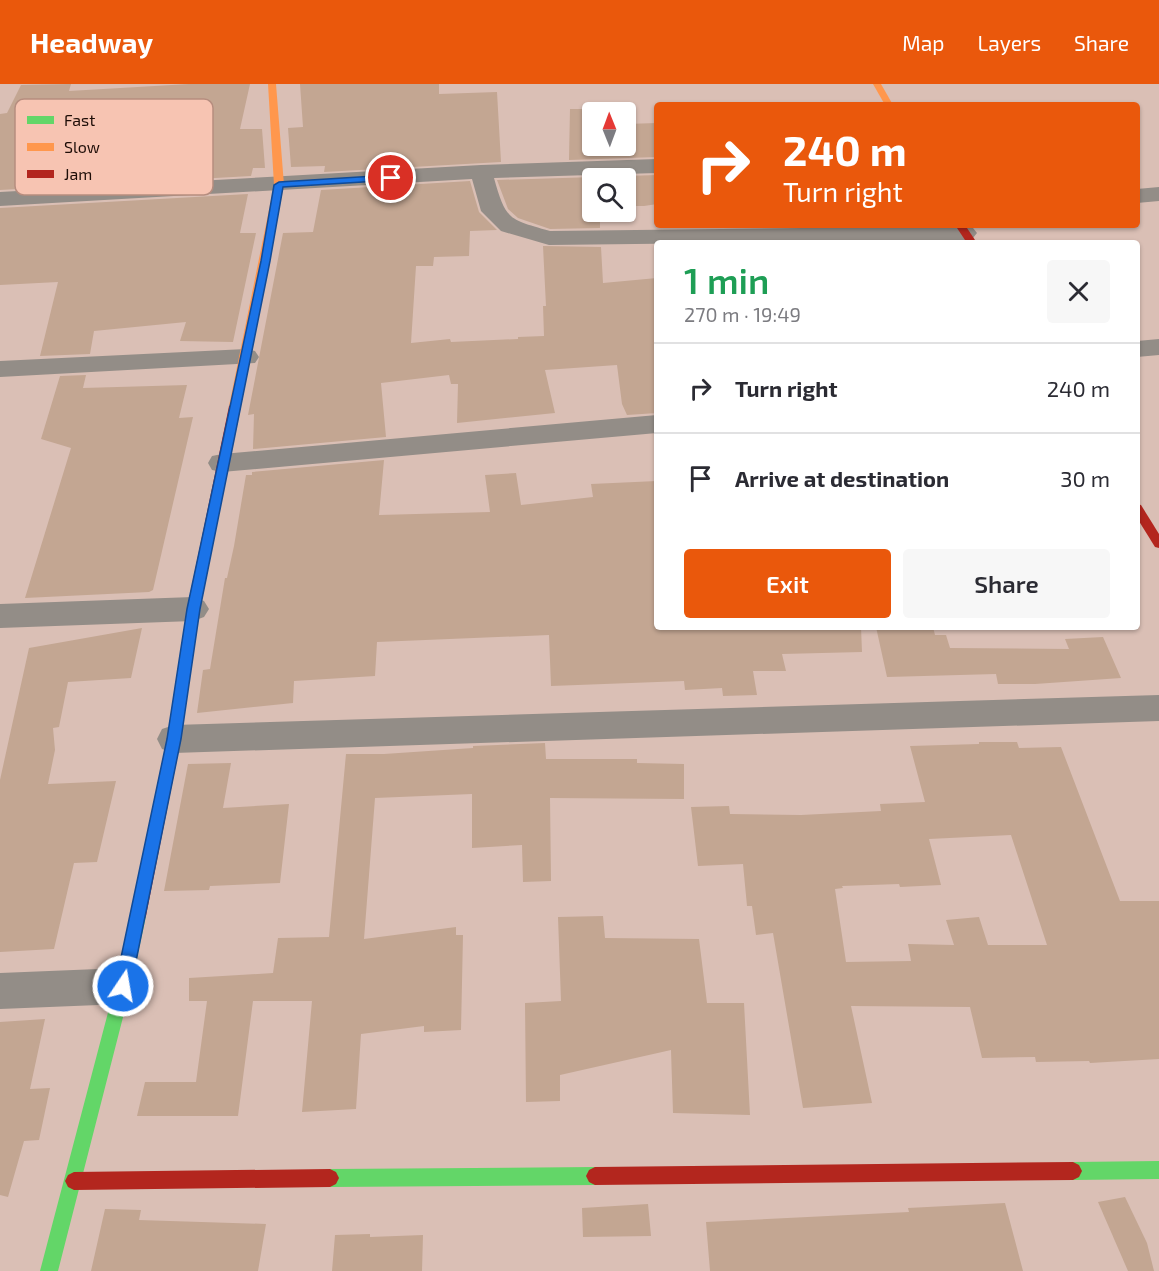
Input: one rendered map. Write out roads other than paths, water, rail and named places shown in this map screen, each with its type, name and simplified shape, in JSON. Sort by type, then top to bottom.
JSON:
[{"type":"street","points":[[49,1271],[123,986],[174,739],[193,609],[246,357],[279,185],[272,84]]},
{"type":"street","points":[[877,84],[887,102]]},
{"type":"street","points":[[213,188],[481,172],[654,166]]},
{"type":"street","points":[[481,172],[492,211],[509,226],[549,238],[966,234]]},
{"type":"street","points":[[1140,196],[1159,194]]},
{"type":"street","points":[[0,199],[80,195]]},
{"type":"street","points":[[1140,349],[1159,347]]},
{"type":"street","points":[[0,369],[246,357]]},
{"type":"street","points":[[222,463],[654,424]]},
{"type":"street","points":[[1140,513],[1159,544]]},
{"type":"street","points":[[0,616],[193,609]]},
{"type":"street","points":[[174,739],[1159,708]]},
{"type":"street","points":[[0,991],[123,986]]},
{"type":"street","points":[[74,1181],[1159,1170]]}]
